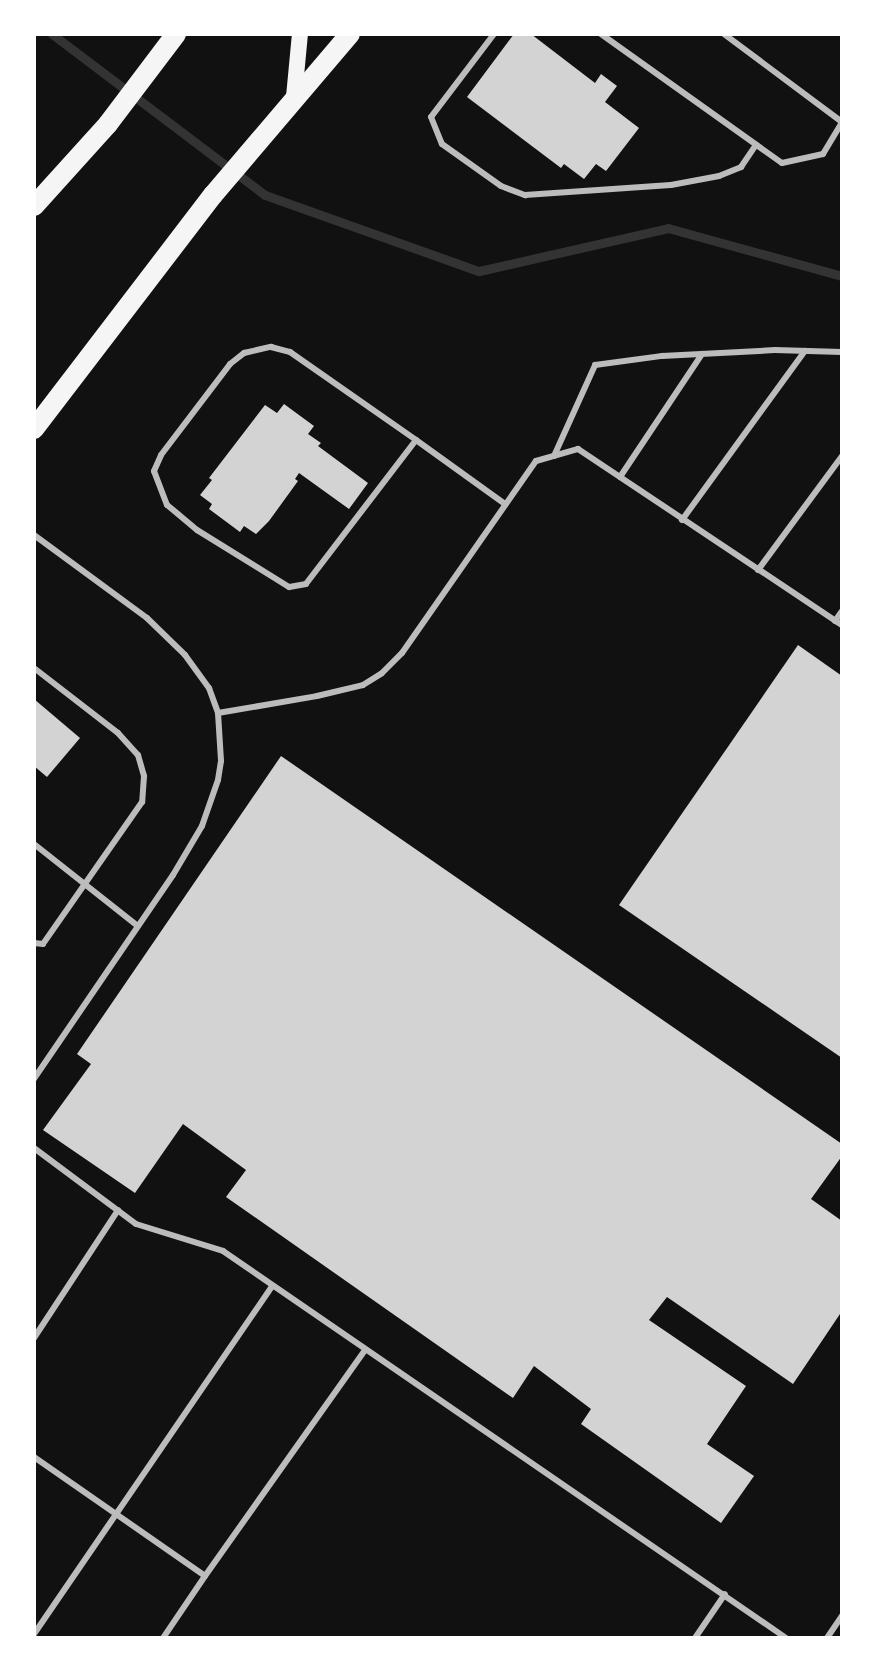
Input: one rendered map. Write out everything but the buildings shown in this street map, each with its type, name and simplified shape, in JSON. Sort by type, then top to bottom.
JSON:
[{"type":"main road","points":[[294,97],[300,34]]},
{"type":"main road","points":[[34,429],[213,195],[350,34]]},
{"type":"main road","points":[[34,206],[108,124],[176,35]]},
{"type":"lane","points":[[494,34],[431,117],[442,144],[501,186],[525,195],[671,185],[719,176],[741,167],[756,145]]},
{"type":"lane","points":[[601,34],[782,163],[823,154],[842,122],[724,34]]},
{"type":"lane","points":[[416,440],[316,573],[306,584],[289,587],[197,530],[167,505],[154,471],[161,455],[230,364],[257,348],[290,352],[416,440],[505,504]]},
{"type":"lane","points":[[682,520],[805,351]]},
{"type":"lane","points":[[554,456],[595,365],[702,354],[842,352]]},
{"type":"lane","points":[[620,477],[702,354]]},
{"type":"lane","points":[[218,713],[363,685],[382,673],[402,653],[536,461],[578,449],[838,623],[842,611]]},
{"type":"lane","points":[[758,570],[842,456]]},
{"type":"lane","points":[[34,535],[169,637],[209,688],[218,713],[218,780],[202,826],[34,1079]]},
{"type":"lane","points":[[34,668],[118,733],[138,755],[144,776],[142,802],[43,944],[34,943]]},
{"type":"lane","points":[[34,844],[138,926]]},
{"type":"lane","points":[[34,1148],[136,1224],[223,1251],[786,1638]]},
{"type":"lane","points":[[34,1338],[118,1210]]},
{"type":"lane","points":[[34,1634],[272,1286]]},
{"type":"lane","points":[[163,1638],[365,1350]]},
{"type":"lane","points":[[34,1457],[205,1576]]},
{"type":"lane","points":[[695,1638],[725,1594]]},
{"type":"lane","points":[[827,1638],[842,1616]]},
{"type":"waterway","points":[[52,34],[265,195],[479,271],[668,228],[842,276]]}]
